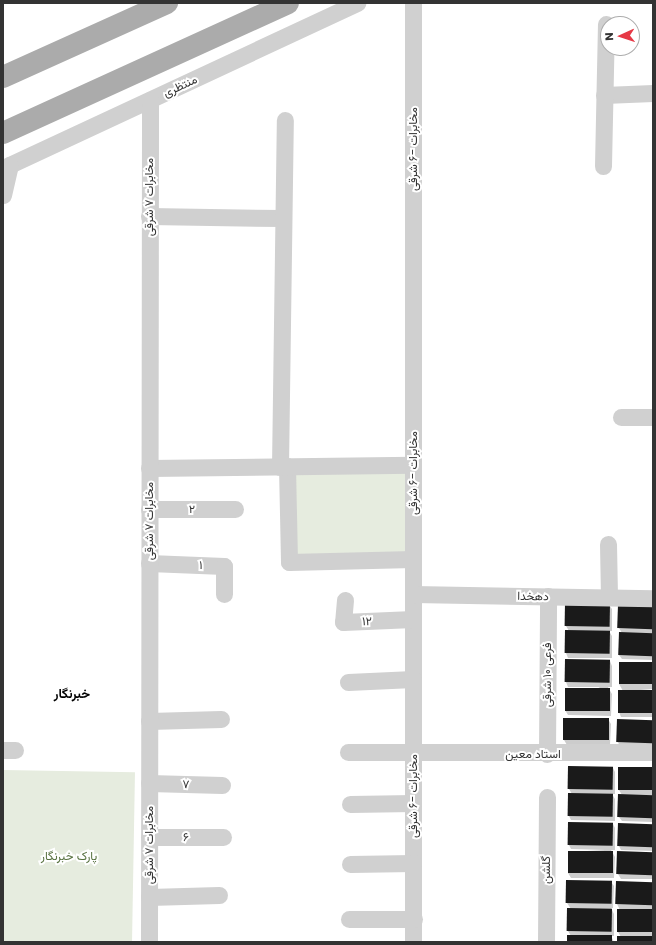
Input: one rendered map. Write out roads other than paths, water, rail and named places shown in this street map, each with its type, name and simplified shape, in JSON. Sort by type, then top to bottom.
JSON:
[{"type":"main road","points":[[3,77],[167,3]]},
{"type":"main road","points":[[3,133],[288,3]]},
{"type":"street","name":"منتظری","points":[[6,166],[357,3]]},
{"type":"street","name":"مخابرات -۶ شرقی","points":[[413,3],[413,942]]},
{"type":"street","points":[[603,166],[605,56]]},
{"type":"street","points":[[604,95],[653,93]]},
{"type":"street","name":"مخابرات ۷ شرقی","points":[[149,942],[150,100]]},
{"type":"street","points":[[285,120],[283,218],[284,466],[289,562],[413,559]]},
{"type":"street","points":[[3,195],[6,166]]},
{"type":"street","points":[[149,216],[283,218]]},
{"type":"street","points":[[621,417],[653,417]]},
{"type":"street","points":[[149,468],[413,465]]},
{"type":"street","name":"۲","points":[[149,509],[235,509]]},
{"type":"street","points":[[608,544],[609,596]]},
{"type":"street","name":"۱","points":[[149,563],[224,566],[224,594]]},
{"type":"street","name":"دهخدا","points":[[413,594],[609,596],[653,598]]},
{"type":"street","name":"فرعی ۱۰ شرقی","points":[[547,754],[548,596]]},
{"type":"street","name":"۱۲","points":[[345,600],[344,622],[413,619]]},
{"type":"street","points":[[348,682],[413,679]]},
{"type":"street","points":[[149,721],[222,719]]},
{"type":"street","name":"استاد معین","points":[[348,752],[547,754],[653,752]]},
{"type":"street","name":"۷","points":[[149,783],[222,785]]},
{"type":"street","name":"گلشن","points":[[546,942],[547,797]]},
{"type":"street","points":[[350,804],[414,803]]},
{"type":"street","name":"۶","points":[[149,837],[223,837]]},
{"type":"street","points":[[350,864],[414,863]]},
{"type":"street","points":[[149,897],[219,895]]},
{"type":"street","points":[[349,919],[414,919]]},
{"type":"district","name":"خبرنگار","points":[[72,694]]},
{"type":"park label","name":"پارک خبرنگار","points":[[69,856]]}]
